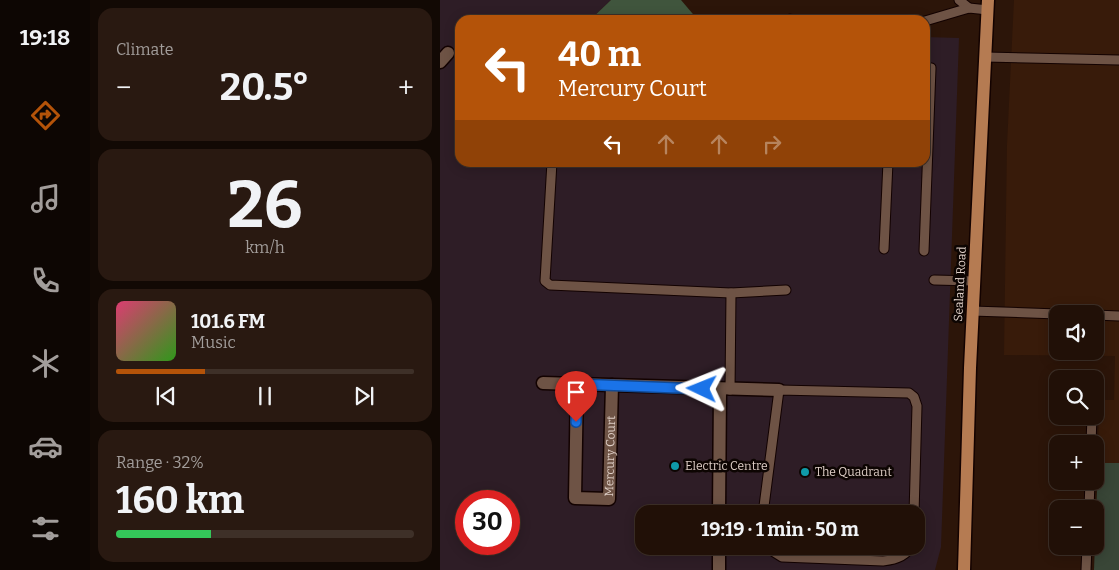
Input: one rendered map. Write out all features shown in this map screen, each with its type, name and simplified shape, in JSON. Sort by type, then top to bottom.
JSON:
[{"type":"main road","name":"Sealand Road","points":[[964,570],[972,311],[988,5]]},
{"type":"street","points":[[543,383],[779,390]]},
{"type":"street","name":"Mercury Court","points":[[577,384],[575,498],[609,499],[612,385]]},
{"type":"street","points":[[719,505],[725,389]]},
{"type":"street","points":[[719,555],[719,570]]},
{"type":"lane","points":[[959,0],[969,8]]},
{"type":"lane","points":[[930,20],[969,8],[988,5]]},
{"type":"lane","points":[[985,57],[1119,60]]},
{"type":"lane","points":[[930,68],[930,94]]},
{"type":"lane","points":[[552,167],[546,283],[550,285],[731,293],[786,290]]},
{"type":"lane","points":[[884,249],[888,167]]},
{"type":"lane","points":[[924,251],[927,167]]},
{"type":"lane","points":[[934,280],[974,281]]},
{"type":"lane","points":[[725,389],[731,293]]},
{"type":"lane","points":[[972,311],[1049,314]]},
{"type":"lane","points":[[1104,315],[1119,316]]},
{"type":"lane","points":[[764,505],[779,390],[909,393],[914,397],[917,406],[914,505]]},
{"type":"lane","points":[[779,555],[782,557],[883,561],[892,560],[904,555]]},
{"type":"lane","points":[[1086,570],[1087,555]]},
{"type":"shaded area","points":[[440,0],[611,0],[595,15],[455,15],[455,167],[930,167],[930,37],[959,38],[941,547],[935,570],[440,570]]},
{"type":"shaded area","points":[[1014,0],[1119,0],[1119,463],[1104,463],[1104,435],[1098,435],[1099,425],[1104,425],[1104,400],[1114,400],[1115,356],[1104,356],[1104,305],[1049,305],[1049,355],[1004,355],[1007,145]]},
{"type":"green space","points":[[611,0],[681,0],[694,15],[595,15]]},
{"type":"green space","points":[[1104,463],[1119,463],[1119,570],[1094,570],[1095,555],[1104,555],[1104,500],[1097,500],[1097,490],[1104,490]]},
{"type":"place","name":"Electric Centre","points":[[675,466]]},
{"type":"place","name":"The Quadrant","points":[[805,472]]},
{"type":"route","points":[[576,422],[577,384],[702,389]]}]
